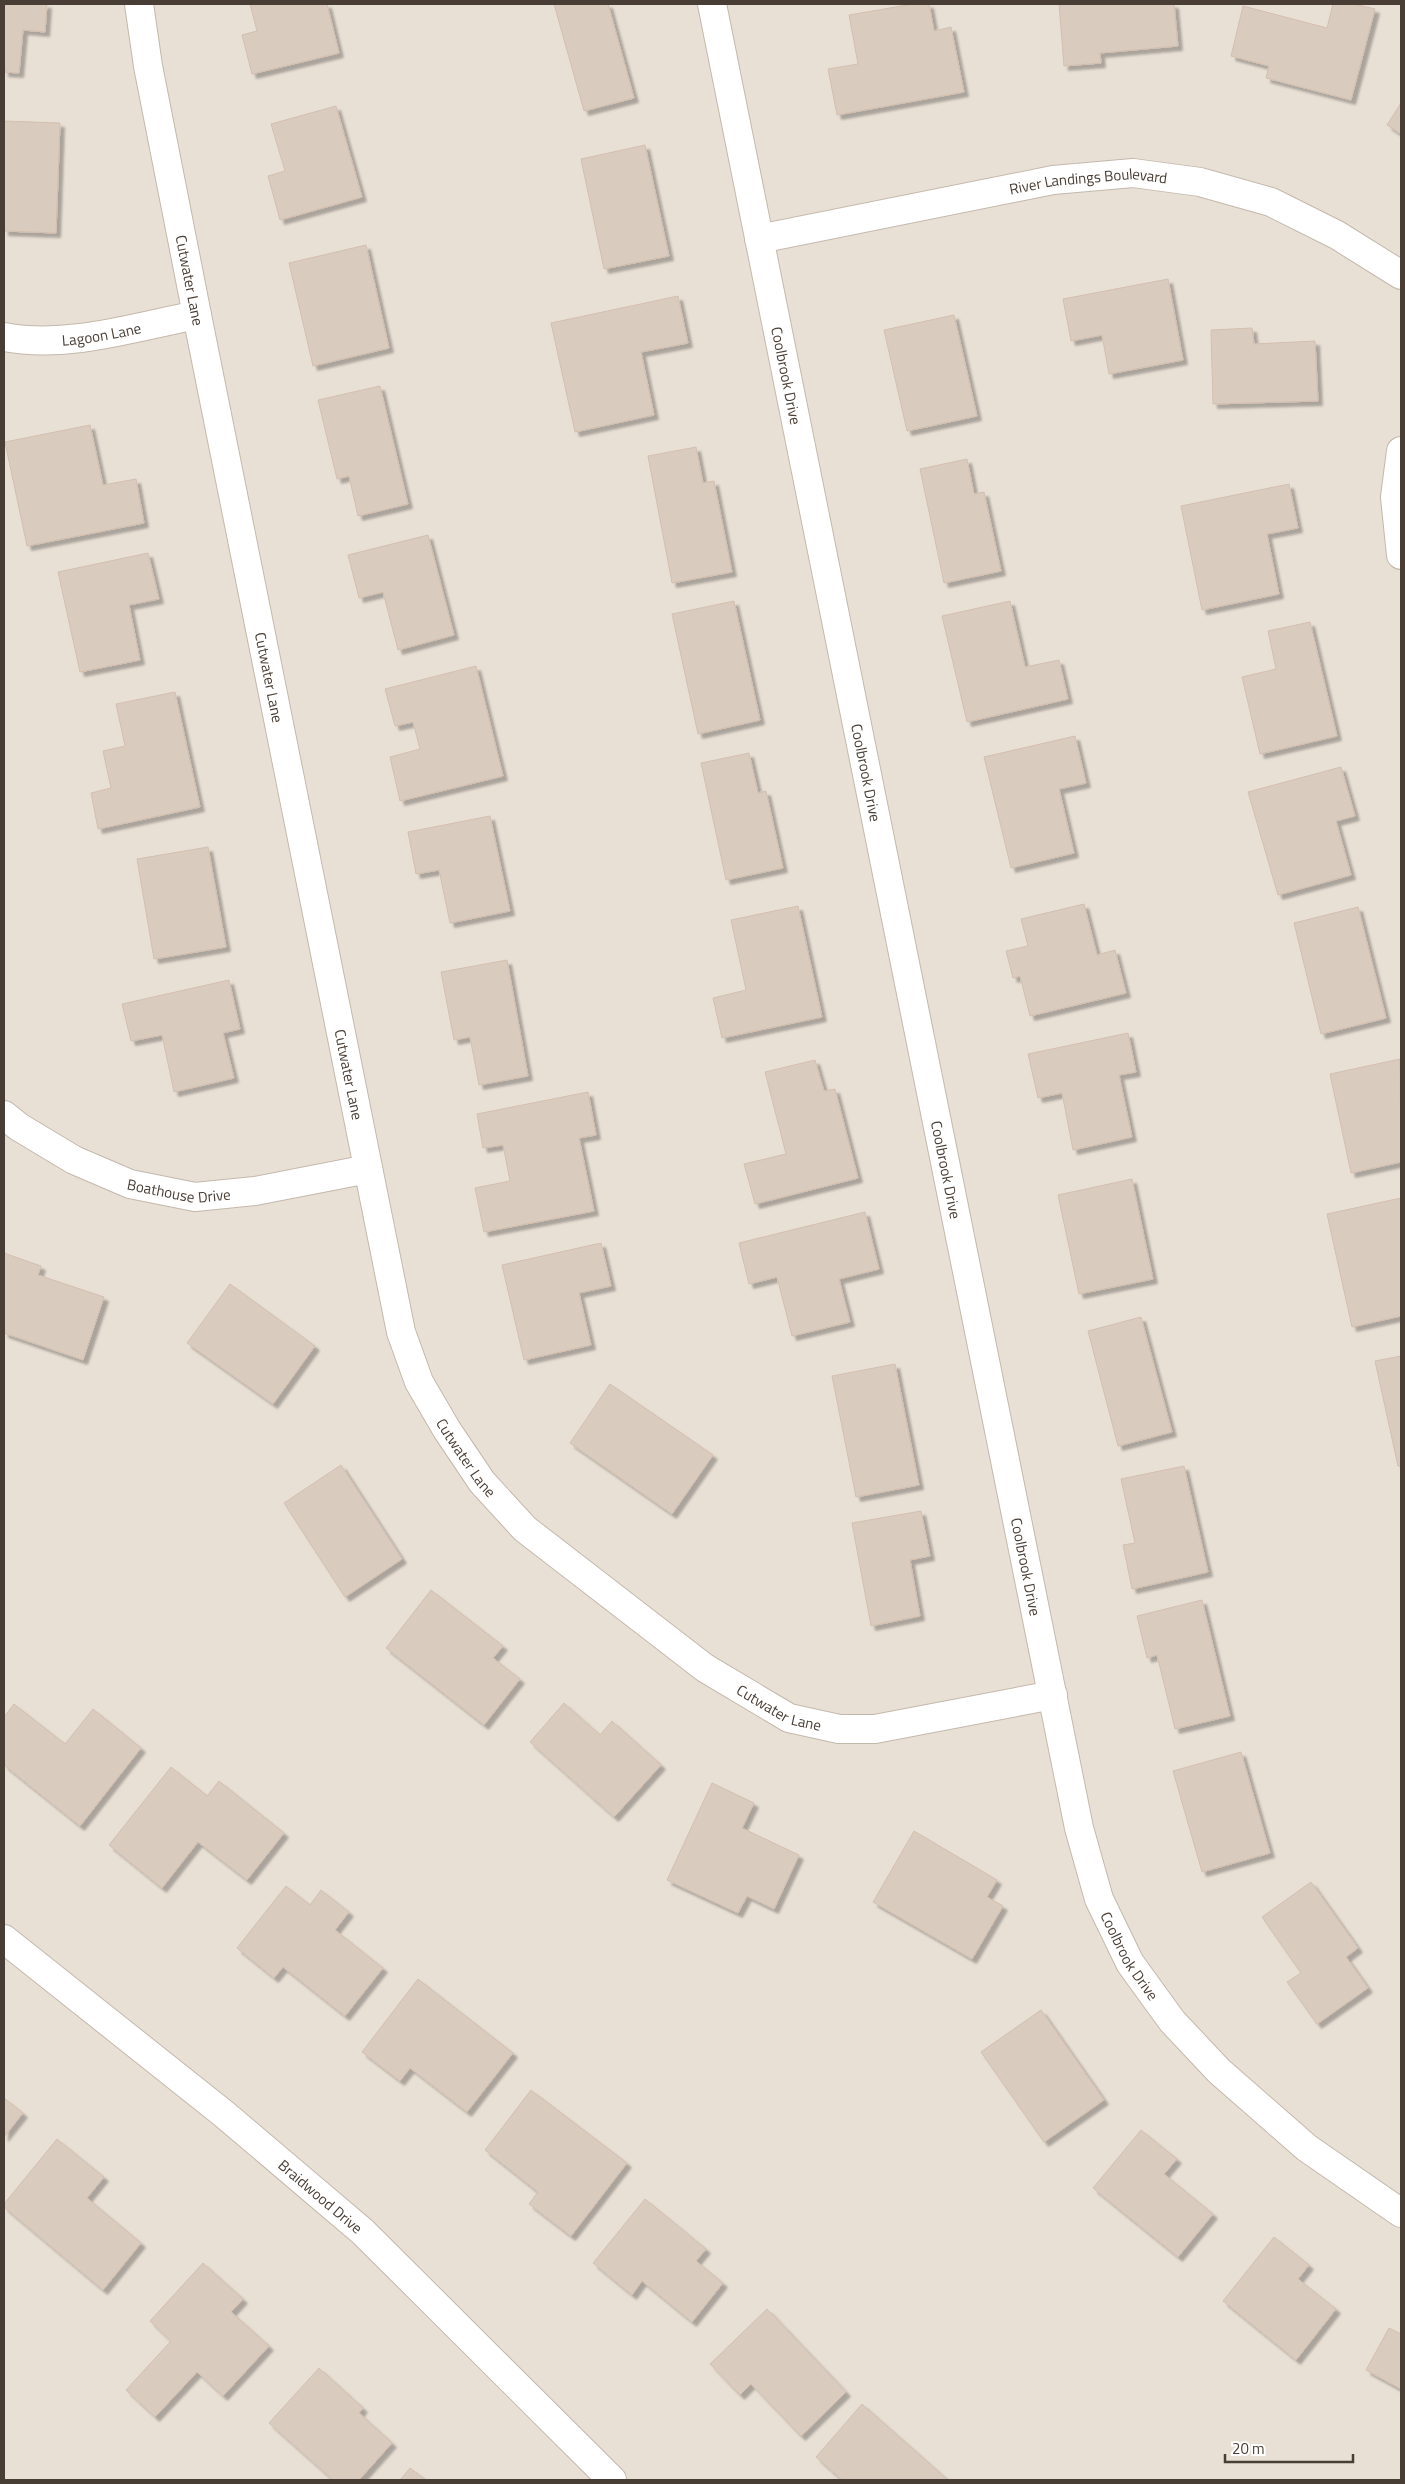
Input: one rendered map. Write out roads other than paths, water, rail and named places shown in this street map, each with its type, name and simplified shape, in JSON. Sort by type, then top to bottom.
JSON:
[{"type":"street","name":"Cutwater Lane","points":[[138,4],[148,66],[197,315],[400,1332],[419,1382],[446,1430],[482,1482],[525,1529],[697,1662],[789,1718],[839,1729],[875,1729],[1052,1695]]},
{"type":"street","name":"Coolbrook Drive","points":[[712,4],[1052,1695],[1080,1828],[1099,1899],[1130,1963],[1172,2021],[1220,2071],[1307,2148],[1401,2214]]},
{"type":"street","name":"River Landings Boulevard","points":[[759,239],[1053,180],[1133,173],[1200,182],[1271,202],[1337,235],[1401,275]]},
{"type":"street","name":"Lagoon Lane","points":[[4,337],[25,341],[84,337],[197,315]]},
{"type":"street","points":[[1401,451],[1396,497],[1401,554]]},
{"type":"street","name":"Boathouse Drive","points":[[4,1115],[18,1127],[74,1160],[130,1184],[195,1197],[255,1191],[368,1169]]},
{"type":"street","name":"Braidwood Drive","points":[[4,1939],[224,2114],[363,2232],[612,2480]]}]
